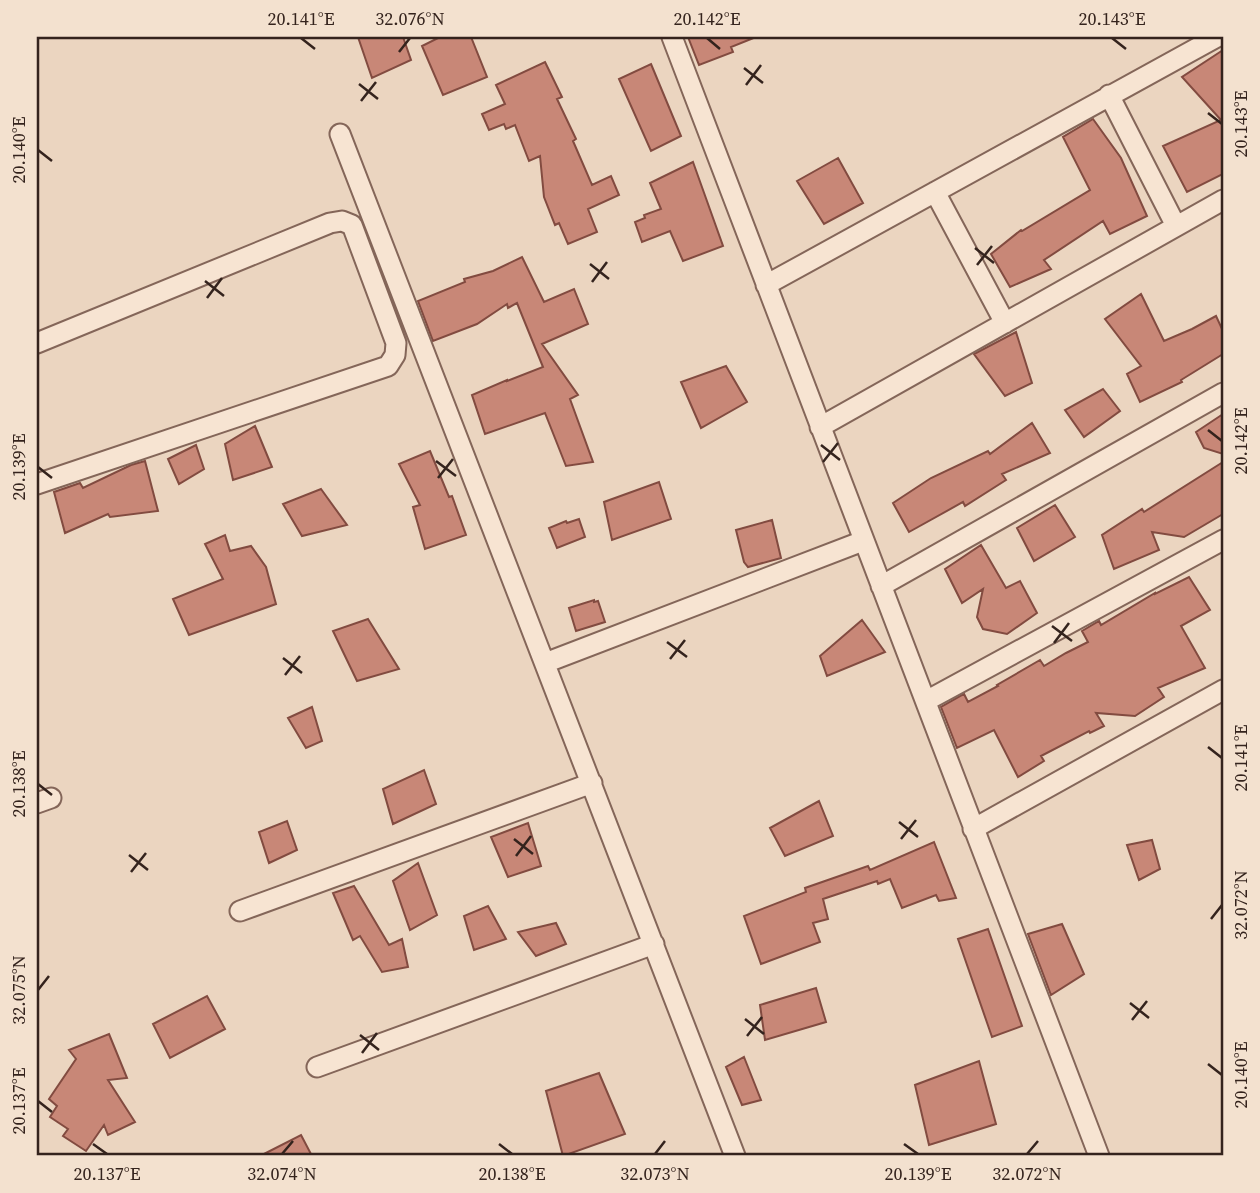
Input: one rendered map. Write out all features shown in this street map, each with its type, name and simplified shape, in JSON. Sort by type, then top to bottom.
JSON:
[{"type":"street","points":[[672,37],[1098,1156]]},
{"type":"street","points":[[766,285],[1217,37]]},
{"type":"street","points":[[1109,96],[1176,226]]},
{"type":"street","points":[[340,134],[735,1156]]},
{"type":"street","points":[[935,191],[1005,323]]},
{"type":"street","points":[[820,427],[1223,200]]},
{"type":"street","points":[[37,343],[330,223],[342,221],[352,225],[396,343],[395,355],[388,366],[38,479]]},
{"type":"street","points":[[881,586],[1223,393]]},
{"type":"street","points":[[926,701],[1223,540]]},
{"type":"street","points":[[545,663],[863,541]]},
{"type":"street","points":[[973,829],[1223,690]]},
{"type":"street","points":[[240,911],[592,783]]},
{"type":"street","points":[[317,1067],[654,944]]},
{"type":"building","points":[[358,37],[403,37],[411,60],[372,78]]},
{"type":"building","points":[[440,37],[471,37],[487,77],[443,95],[422,46]]},
{"type":"building","points":[[688,37],[756,37],[731,47],[733,52],[699,65]]},
{"type":"building","points":[[1223,50],[1223,174],[1187,192],[1163,146],[1221,120],[1182,77]]},
{"type":"building","points":[[545,62],[562,97],[557,99],[576,139],[573,141],[592,185],[611,176],[619,195],[588,209],[597,232],[568,244],[559,223],[555,225],[544,197],[540,156],[529,161],[515,125],[506,129],[504,124],[489,130],[482,114],[505,104],[496,85]]},
{"type":"building","points":[[651,64],[681,136],[651,151],[619,79]]},
{"type":"building","points":[[1093,119],[1121,158],[1147,216],[1110,234],[1103,221],[1044,260],[1051,269],[1010,287],[991,254],[1021,230],[1090,190],[1063,137]]},
{"type":"building","points":[[838,158],[863,203],[824,224],[797,181]]},
{"type":"building","points":[[693,162],[723,246],[683,261],[670,231],[642,242],[635,222],[645,218],[644,215],[661,209],[650,183]]},
{"type":"building","points":[[522,257],[544,302],[574,289],[588,324],[542,344],[578,395],[570,399],[593,462],[566,466],[545,413],[485,434],[472,395],[543,367],[517,303],[508,308],[507,304],[477,324],[433,341],[418,301],[465,282],[464,279],[493,271]]},
{"type":"building","points":[[1141,294],[1164,341],[1216,316],[1223,331],[1223,354],[1181,380],[1182,382],[1140,402],[1127,374],[1141,366],[1105,319]]},
{"type":"building","points":[[1016,332],[1032,383],[1005,396],[974,354]]},
{"type":"building","points":[[726,366],[747,402],[701,428],[681,382]]},
{"type":"building","points":[[1103,389],[1120,411],[1084,437],[1065,410]]},
{"type":"building","points":[[1223,414],[1223,454],[1204,448],[1196,432]]},
{"type":"building","points":[[1032,423],[1050,453],[1002,474],[1006,480],[965,506],[963,502],[909,532],[893,503],[931,478],[988,451],[990,454]]},
{"type":"building","points":[[255,426],[272,467],[233,480],[225,444]]},
{"type":"building","points":[[196,445],[204,469],[179,484],[168,459]]},
{"type":"building","points":[[430,451],[449,497],[452,496],[466,535],[425,549],[413,507],[420,505],[399,464]]},
{"type":"building","points":[[145,461],[158,511],[110,517],[108,514],[65,533],[54,492],[80,483],[83,488]]},
{"type":"building","points":[[1223,462],[1223,514],[1184,537],[1152,532],[1159,550],[1114,569],[1102,535]]},
{"type":"building","points":[[659,482],[671,519],[612,540],[604,502]]},
{"type":"building","points":[[321,489],[347,525],[302,536],[283,504]]},
{"type":"building","points":[[1055,505],[1075,537],[1034,561],[1017,528]]},
{"type":"building","points":[[579,519],[585,537],[557,548],[549,528]]},
{"type":"building","points":[[772,520],[781,558],[748,567],[744,562],[736,530]]},
{"type":"building","points":[[225,535],[230,551],[251,546],[266,567],[276,604],[189,635],[173,599],[223,579],[205,544]]},
{"type":"building","points":[[981,545],[1006,588],[1020,581],[1037,613],[1007,634],[983,629],[977,617],[983,589],[962,603],[945,569]]},
{"type":"building","points":[[1189,577],[1210,610],[1181,626],[1205,668],[1158,688],[1164,697],[1135,716],[1096,713],[1104,726],[1041,756],[1044,761],[1018,777],[994,730],[957,748],[941,707],[964,694],[968,702],[1040,660],[1044,666],[1088,642],[1082,631],[1099,621],[1101,625],[1155,593]]},
{"type":"building","points":[[598,601],[605,622],[576,631],[569,608]]},
{"type":"building","points":[[368,619],[399,669],[357,681],[333,631]]},
{"type":"building","points":[[862,620],[885,652],[827,676],[820,656]]},
{"type":"building","points":[[312,707],[322,741],[306,748],[288,718]]},
{"type":"building","points":[[424,770],[436,804],[393,824],[383,789]]},
{"type":"building","points":[[819,801],[833,836],[785,856],[770,828]]},
{"type":"building","points":[[287,821],[297,850],[269,863],[259,832]]},
{"type":"building","points":[[528,823],[541,866],[508,877],[491,837]]},
{"type":"building","points":[[1152,840],[1160,869],[1139,880],[1127,845]]},
{"type":"building","points":[[934,842],[956,898],[939,901],[936,895],[902,908],[890,879],[823,899],[828,919],[813,923],[820,942],[761,964],[744,916],[806,892],[805,888],[868,866],[870,870]]},
{"type":"building","points":[[418,863],[437,915],[410,930],[393,881]]},
{"type":"building","points":[[354,886],[389,945],[402,939],[408,967],[382,972],[360,936],[353,940],[333,893]]},
{"type":"building","points":[[488,906],[506,939],[474,950],[464,916]]},
{"type":"building","points":[[556,923],[566,944],[536,956],[518,932]]},
{"type":"building","points":[[1062,924],[1084,974],[1051,995],[1028,934]]},
{"type":"building","points":[[988,929],[1022,1026],[992,1037],[958,939]]},
{"type":"building","points":[[816,988],[826,1022],[765,1040],[760,1005]]},
{"type":"building","points":[[207,996],[225,1029],[170,1058],[153,1024]]},
{"type":"building","points":[[109,1034],[127,1078],[108,1080],[135,1122],[108,1135],[104,1125],[86,1151],[63,1136],[68,1129],[50,1117],[57,1106],[49,1099],[76,1059],[69,1050]]},
{"type":"building","points":[[744,1057],[761,1100],[742,1105],[726,1067]]},
{"type":"building","points":[[979,1061],[996,1124],[929,1145],[915,1085]]},
{"type":"building","points":[[599,1073],[625,1134],[563,1156],[546,1091]]},
{"type":"building","points":[[301,1135],[312,1156],[260,1156]]}]
